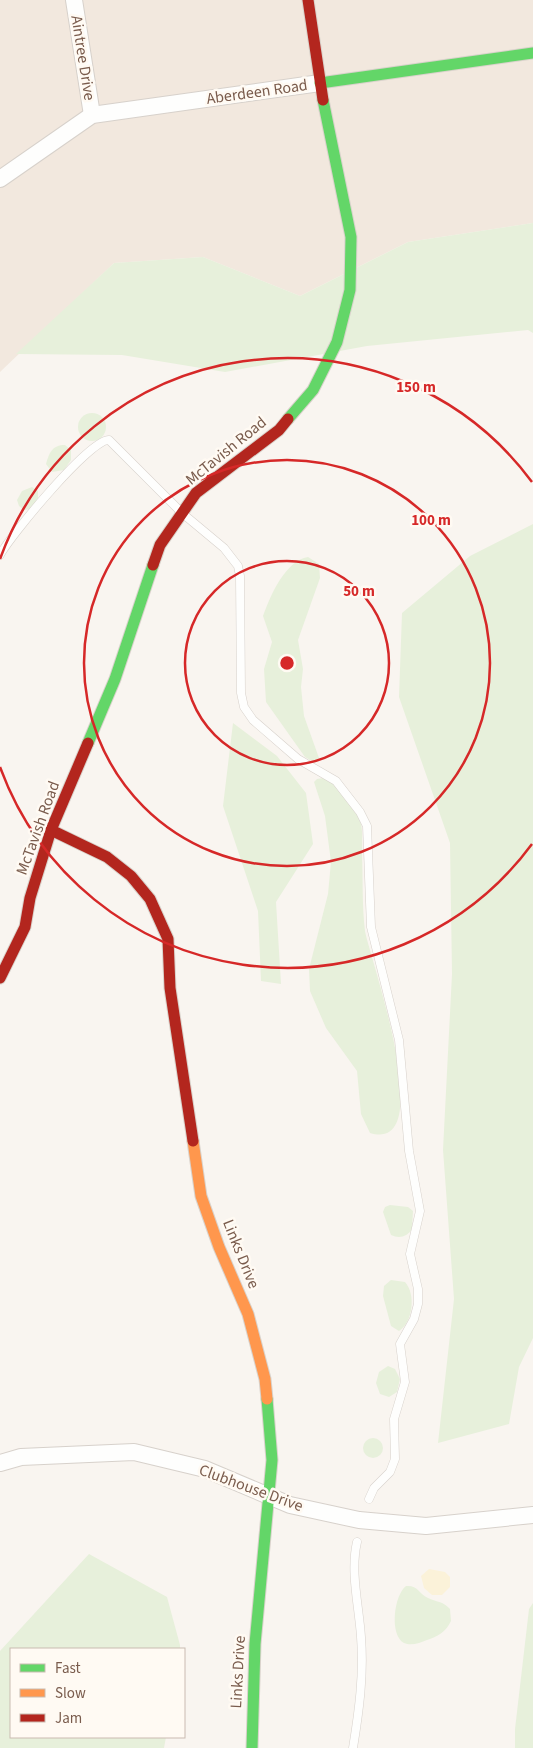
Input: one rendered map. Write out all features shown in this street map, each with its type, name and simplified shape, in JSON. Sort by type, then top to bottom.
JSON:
[{"type":"street","name":"Aintree Drive","points":[[74,0],[92,116]]},
{"type":"street","name":"McTavish Road","points":[[0,978],[25,927],[30,898],[51,830],[115,680],[160,545],[196,492],[278,430],[313,390],[337,342],[350,290],[351,237],[320,83],[308,0]]},
{"type":"street","name":"Aberdeen Road","points":[[0,178],[92,116],[533,53]]},
{"type":"street","name":"Links Drive","points":[[51,830],[107,857],[131,876],[150,899],[168,939],[170,988],[201,1196],[219,1247],[248,1314],[265,1379],[272,1460],[255,1644],[252,1748]]},
{"type":"street","name":"Clubhouse Drive","points":[[0,1463],[22,1457],[134,1452],[205,1469],[290,1505],[359,1520],[426,1526],[494,1520],[533,1514]]},
{"type":"lane","points":[[0,555],[8,540],[72,467],[104,440],[109,440],[182,513],[224,548],[238,566],[240,585],[241,693],[244,708],[258,725],[272,734],[298,759],[336,781],[360,812],[367,826],[371,927],[398,1033],[409,1151],[420,1211],[410,1254],[418,1289],[418,1304],[414,1320],[400,1344],[405,1382],[394,1419],[395,1459],[390,1472],[374,1488],[369,1499]]},
{"type":"lane","points":[[353,1748],[362,1678],[361,1636],[354,1565],[357,1542]]},
{"type":"shaded area","points":[[0,0],[533,0],[533,223],[408,242],[300,296],[203,257],[114,263],[0,372]]},
{"type":"green space","points":[[533,223],[533,333],[528,330],[367,346],[225,372],[122,355],[16,354],[114,263],[203,257],[300,296],[408,242]]},
{"type":"green space","points":[[92,413],[102,417],[106,427],[102,437],[92,441],[82,437],[78,427],[82,417]]},
{"type":"green space","points":[[65,445],[71,450],[71,460],[64,470],[52,472],[46,464],[50,453],[57,446]]},
{"type":"green space","points":[[32,487],[38,491],[38,498],[31,509],[24,510],[19,506],[17,500],[22,491]]},
{"type":"green space","points":[[533,524],[533,1338],[519,1367],[509,1424],[438,1443],[454,1299],[443,1150],[452,974],[450,843],[399,697],[402,613],[470,556]]},
{"type":"green space","points":[[308,557],[319,564],[320,578],[298,640],[303,669],[301,687],[304,716],[319,758],[315,763],[305,757],[266,702],[264,669],[272,642],[263,616],[266,608],[274,590],[286,572],[292,565]]},
{"type":"green space","points":[[233,723],[277,756],[306,793],[313,844],[276,902],[281,984],[261,981],[258,911],[223,806]]},
{"type":"green space","points":[[323,778],[335,785],[347,797],[361,824],[365,931],[387,1011],[400,1085],[399,1114],[390,1131],[370,1133],[361,1114],[357,1071],[326,1028],[310,991],[309,969],[328,894],[331,862],[325,816],[314,782],[317,779]]},
{"type":"green space","points":[[390,1205],[408,1207],[413,1211],[412,1229],[403,1236],[391,1235],[383,1212],[385,1207]]},
{"type":"green space","points":[[391,1280],[405,1282],[411,1293],[410,1315],[404,1327],[399,1331],[391,1326],[383,1296],[384,1286]]},
{"type":"green space","points":[[388,1366],[395,1369],[400,1379],[397,1392],[389,1397],[380,1394],[376,1383],[379,1372]]},
{"type":"green space","points":[[369,1438],[377,1438],[383,1444],[383,1452],[377,1458],[369,1458],[363,1452],[363,1444]]},
{"type":"green space","points":[[89,1554],[167,1597],[180,1648],[10,1648],[10,1738],[166,1738],[164,1748],[0,1748],[0,1651]]},
{"type":"green space","points":[[406,1586],[416,1588],[425,1596],[442,1603],[450,1609],[451,1621],[441,1634],[413,1644],[404,1643],[399,1639],[395,1624],[396,1606]]},
{"type":"green space","points":[[533,1603],[533,1748],[515,1748],[515,1729],[529,1609]]},
{"type":"sand","points":[[429,1569],[445,1572],[450,1577],[450,1587],[442,1595],[432,1595],[424,1588],[421,1576]]},
{"type":"traffic: fast","points":[[320,83],[533,53]]},
{"type":"traffic: fast","points":[[288,419],[313,390],[337,342],[350,290],[351,237],[323,100]]},
{"type":"traffic: fast","points":[[88,743],[115,679],[153,565]]},
{"type":"traffic: fast","points":[[252,1748],[255,1644],[272,1460],[267,1399]]},
{"type":"traffic: slow","points":[[193,1141],[201,1196],[219,1247],[248,1314],[265,1379],[267,1399]]},
{"type":"traffic: jam","points":[[308,0],[323,100]]},
{"type":"traffic: jam","points":[[153,565],[160,545],[196,493],[279,430],[288,419]]},
{"type":"traffic: jam","points":[[0,978],[25,927],[30,898],[51,830],[88,743]]},
{"type":"traffic: jam","points":[[51,830],[107,857],[131,876],[150,899],[168,939],[170,988],[193,1141]]}]
